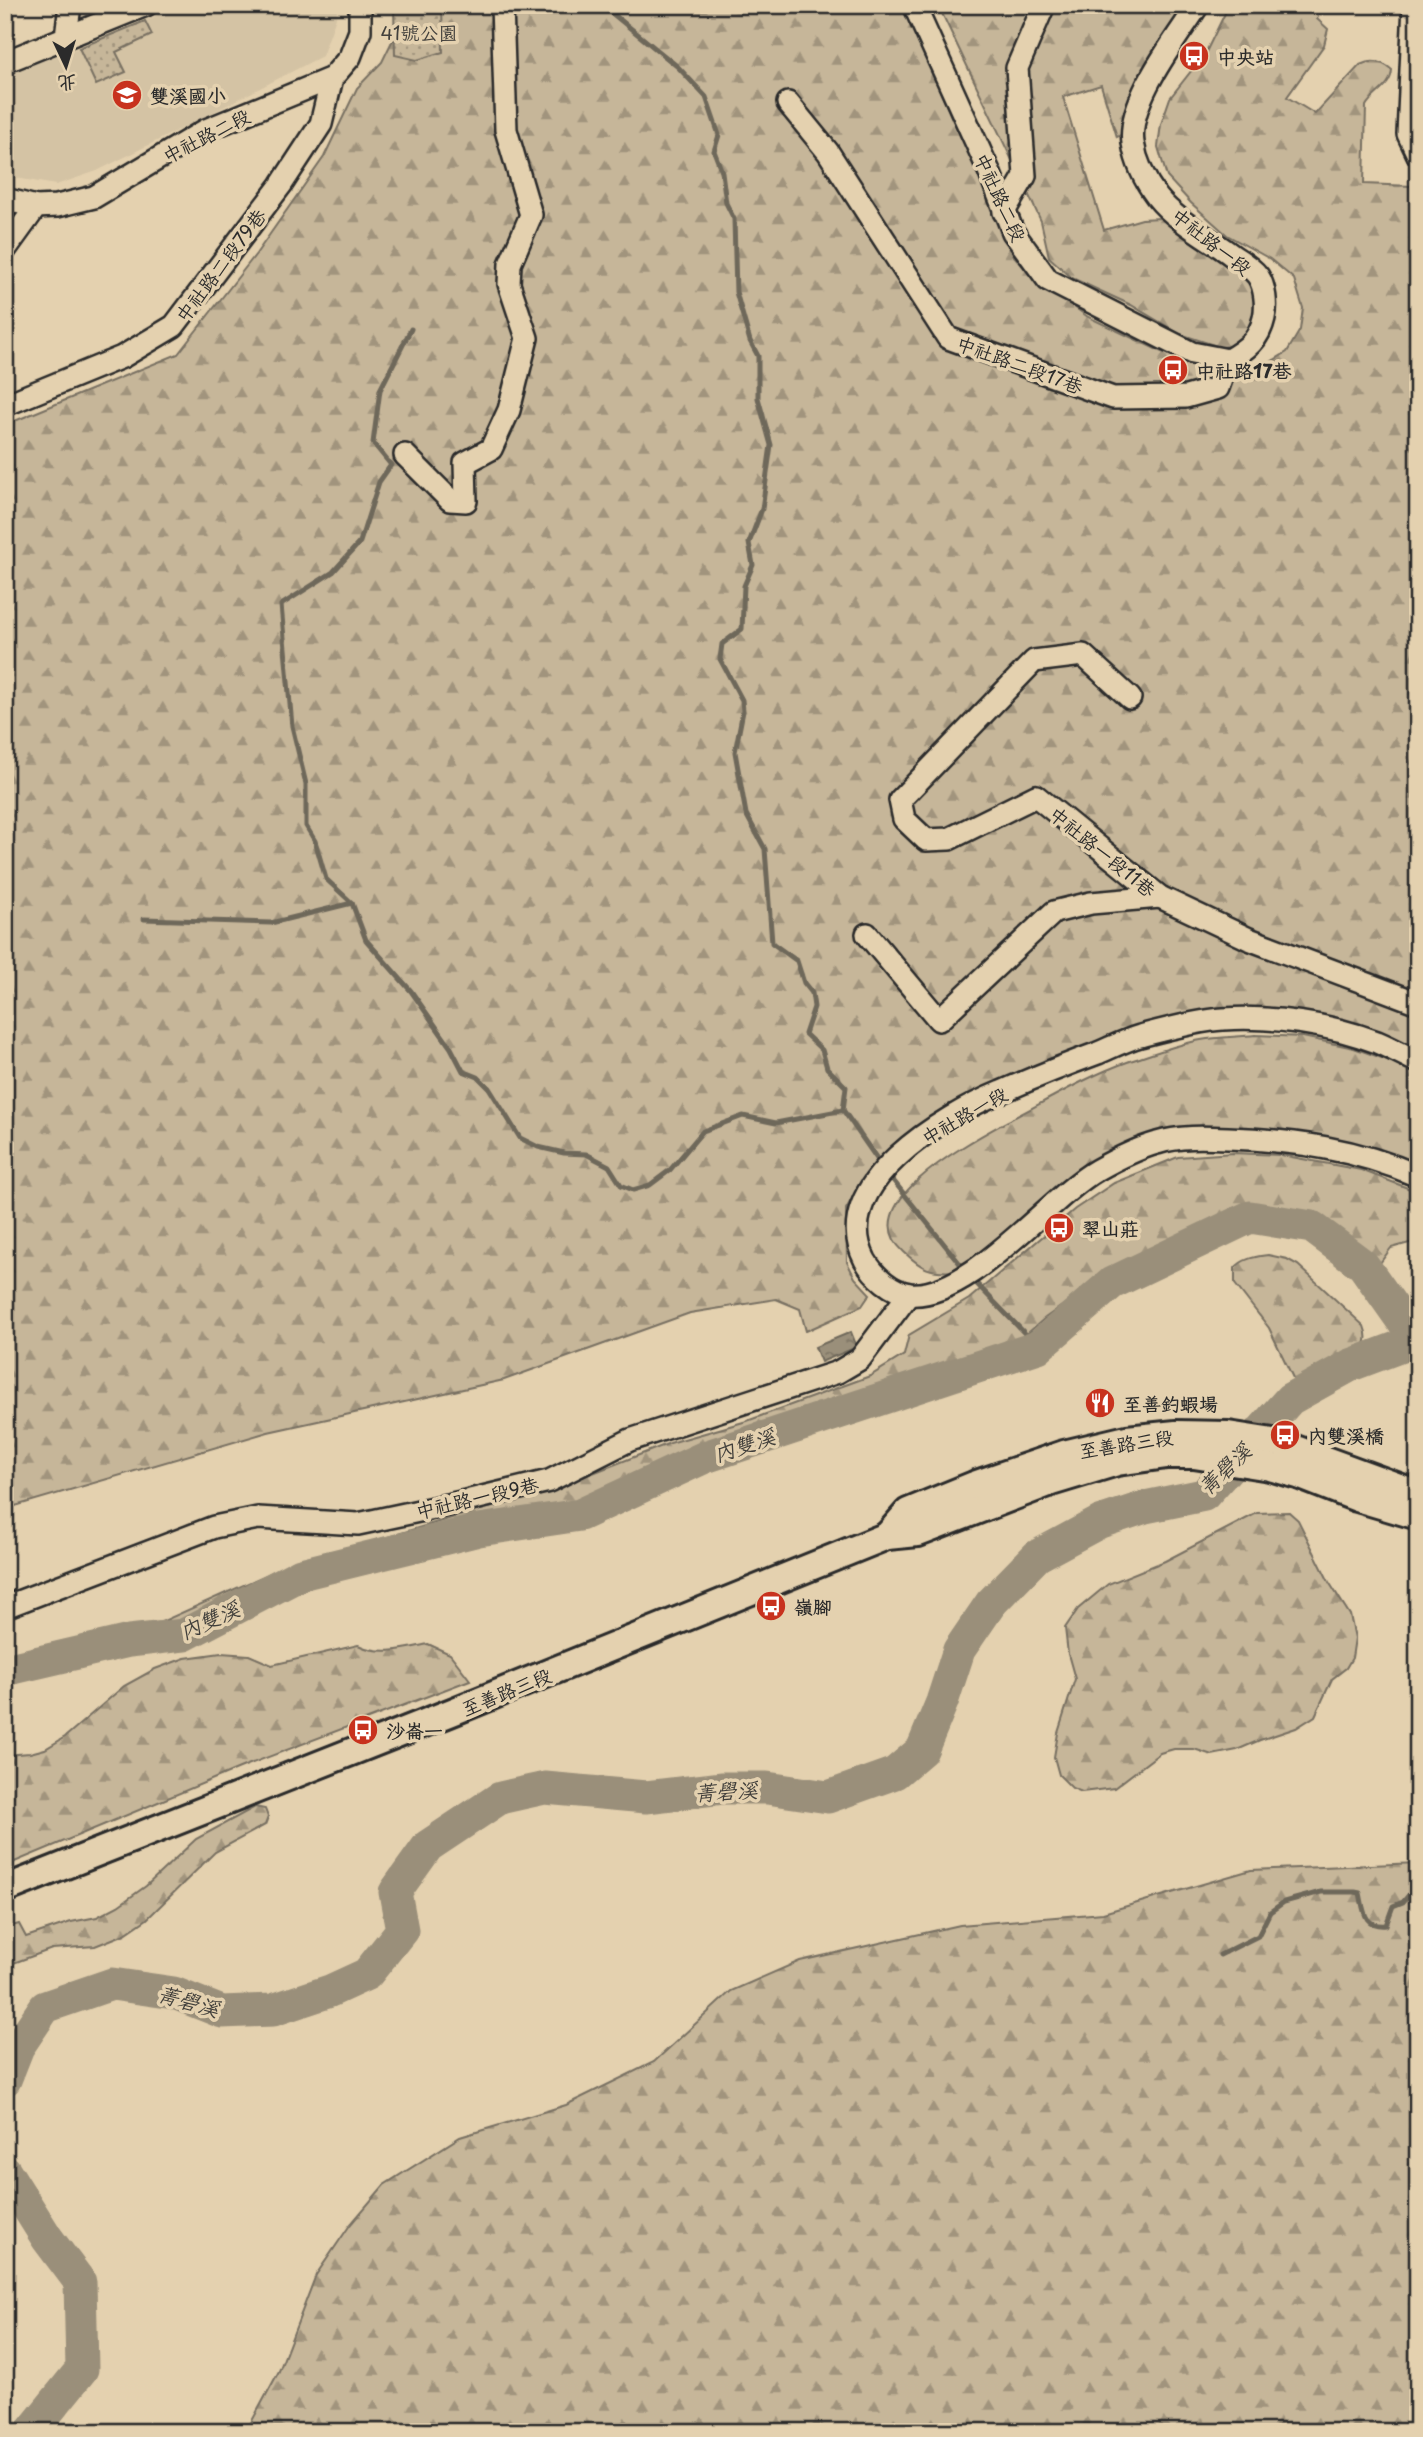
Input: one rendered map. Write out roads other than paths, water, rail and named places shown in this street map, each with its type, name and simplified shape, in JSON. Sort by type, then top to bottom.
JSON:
[{"type":"street","points":[[66,37],[70,5]]},
{"type":"street","points":[[5,62],[146,5]]},
{"type":"street","points":[[332,78],[350,57],[360,31],[360,5]]},
{"type":"street","points":[[405,455],[450,500],[466,501],[465,463],[491,449],[509,410],[527,338],[509,284],[510,264],[531,215],[506,130],[502,5]]},
{"type":"street","name":"中社路二段","points":[[914,5],[989,171],[1013,232],[1048,280],[1192,353],[1228,360]]},
{"type":"street","points":[[1004,212],[1025,176],[1017,68],[1044,5]]},
{"type":"street","name":"中社路一段","points":[[1198,5],[1161,62],[1136,108],[1133,142],[1141,171],[1158,198],[1177,215],[1244,263],[1257,276],[1264,293],[1265,314],[1259,336],[1248,349],[1228,360]]},
{"type":"street","points":[[1414,5],[1408,134],[1418,155]]},
{"type":"street","name":"中社路二段","points":[[5,200],[36,207],[57,206],[94,197],[206,130],[332,78]]},
{"type":"street","name":"中社路二段79巷","points":[[5,405],[122,357],[174,326],[281,185],[321,124],[332,78]]},
{"type":"street","name":"中社路二段17巷","points":[[788,103],[828,152],[948,338],[1112,398],[1186,397],[1218,388],[1228,360]]},
{"type":"street","points":[[5,250],[36,207]]},
{"type":"street","name":"中社路一段11巷","points":[[1130,698],[1083,655],[1034,661],[900,800],[904,818],[926,840],[949,839],[1036,796],[1160,897],[1250,939],[1418,1003]]},
{"type":"street","points":[[867,934],[939,1020],[1054,912],[1091,903],[1160,897]]},
{"type":"street","name":"中社路一段","points":[[909,1294],[879,1280],[864,1259],[857,1230],[863,1202],[881,1171],[931,1129],[987,1097],[1139,1037],[1220,1019],[1266,1019],[1323,1026],[1377,1042],[1418,1062]]},
{"type":"street","points":[[909,1294],[939,1290],[974,1270],[1095,1171],[1156,1143],[1199,1137],[1324,1146],[1385,1161],[1418,1176]]},
{"type":"street","name":"中社路一段9巷","points":[[5,1607],[214,1527],[258,1518],[358,1524],[466,1502],[549,1480],[631,1440],[838,1372],[860,1359],[909,1294]]},
{"type":"street","name":"至善路三段","points":[[5,1889],[887,1536],[918,1533],[1051,1482],[1117,1462],[1167,1455],[1194,1455],[1227,1447],[1275,1455],[1418,1494]]},
{"type":"street","name":"至善路三段","points":[[1275,1455],[1298,1475],[1357,1498],[1418,1516]]},
{"type":"water","points":[[851,1332],[857,1347],[821,1362],[815,1347]]},
{"type":"waterway","points":[[602,5],[678,67],[706,97],[719,135],[714,151],[722,172],[726,203],[734,219],[736,292],[750,341],[758,356],[758,398],[771,445],[762,509],[749,543],[753,565],[744,586],[742,629],[722,644],[720,659],[742,700],[743,711],[735,752],[746,814],[765,849],[772,943],[797,961],[804,983],[812,993],[814,1007],[805,1034],[822,1050],[827,1068],[846,1087],[843,1110],[882,1166]]},
{"type":"waterway","points":[[411,329],[380,390],[373,443],[391,465],[379,482],[360,542],[333,572],[281,605],[292,726],[306,784],[306,826],[315,841],[326,879],[352,903],[366,940],[411,991],[451,1048],[463,1071],[478,1077],[489,1088],[520,1138],[538,1147],[564,1153],[586,1154],[609,1166],[621,1185],[633,1190],[650,1185],[670,1170],[703,1131],[743,1116],[776,1123],[843,1110]]},
{"type":"waterway","points":[[144,919],[271,923],[352,903]]},
{"type":"waterway","points":[[888,1174],[965,1270]]},
{"type":"waterway","name":"內雙溪","points":[[5,1670],[129,1641],[184,1635],[301,1574],[479,1530],[580,1515],[705,1457],[1038,1347],[1112,1283],[1250,1217],[1312,1227],[1363,1265],[1418,1343]]},
{"type":"waterway","points":[[971,1278],[1038,1347]]},
{"type":"waterway","name":"菁礐溪","points":[[5,2080],[18,2047],[45,2007],[112,1984],[174,1993],[222,2012],[273,2010],[330,1991],[367,1974],[402,1930],[395,1892],[428,1846],[500,1798],[545,1788],[646,1797],[723,1788],[767,1788],[828,1797],[895,1773],[922,1750],[942,1702],[959,1650],[991,1603],[1037,1556],[1100,1522],[1145,1507],[1204,1495],[1290,1399],[1351,1365],[1415,1341]]},
{"type":"waterway","points":[[1220,1955],[1258,1936],[1270,1912],[1284,1902],[1321,1892],[1360,1893],[1366,1917],[1373,1923],[1386,1925],[1393,1906],[1403,1902],[1418,1884]]},
{"type":"waterway","name":"菁礐溪","points":[[5,2171],[47,2238],[80,2282],[82,2369],[31,2432]]},
{"type":"place","name":"中央站","points":[[1194,56]]},
{"type":"place","name":"雙溪國小","points":[[127,95]]},
{"type":"place","name":"中社路17巷","points":[[1173,370]]},
{"type":"place","name":"翠山莊","points":[[1059,1228]]},
{"type":"place","name":"至善釣蝦場","points":[[1100,1403]]},
{"type":"place","name":"內雙溪橋","points":[[1285,1435]]},
{"type":"place","name":"嶺腳","points":[[771,1606]]},
{"type":"place","name":"沙崙一","points":[[363,1730]]},
{"type":"park label","name":"41號公園","points":[[419,32]]}]
